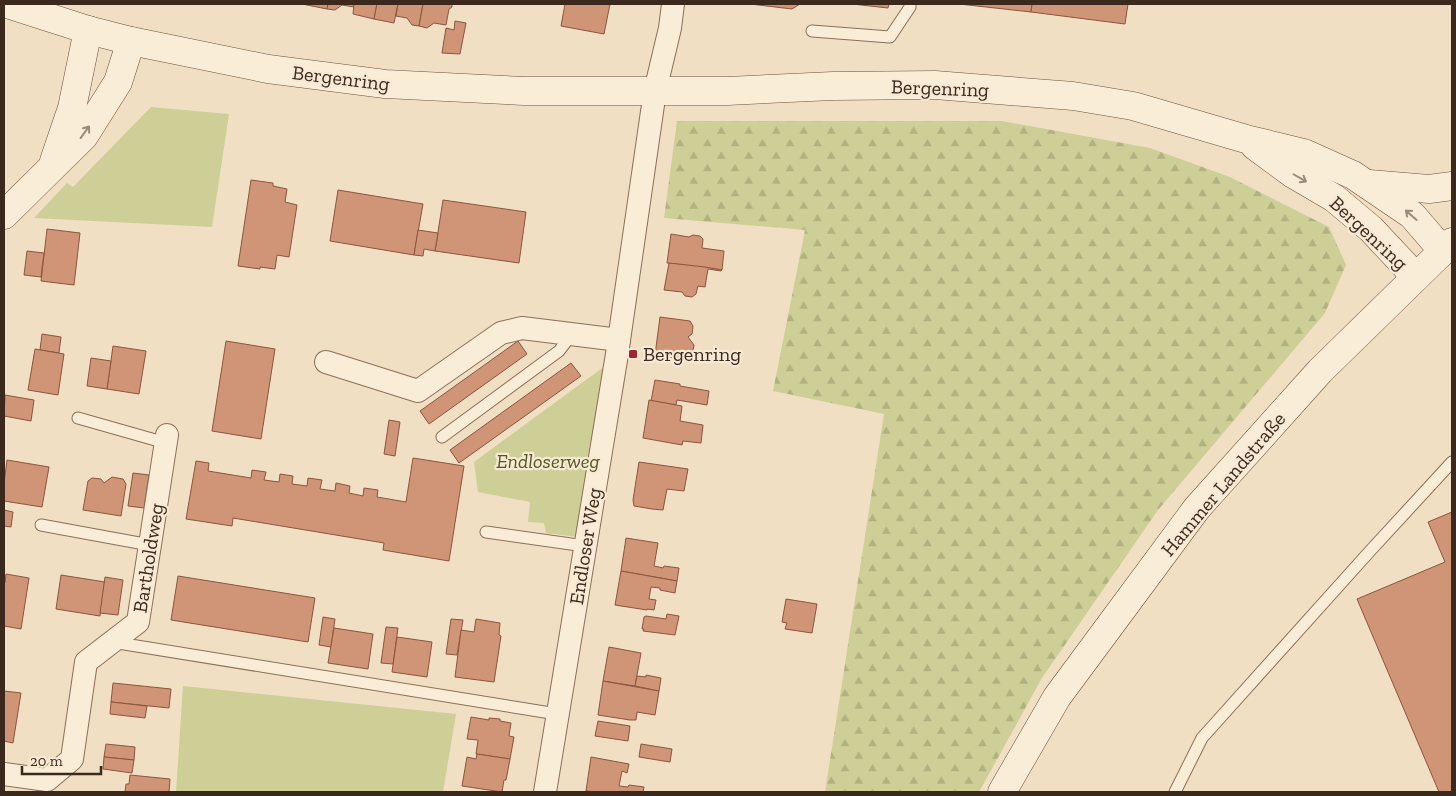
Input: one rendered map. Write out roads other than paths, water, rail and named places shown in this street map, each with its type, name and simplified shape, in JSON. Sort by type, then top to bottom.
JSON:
[{"type":"main road","name":"Bergenring","points":[[7,4],[88,30],[131,41],[268,69],[385,84],[524,91],[727,91],[833,86],[936,85],[1073,96],[1133,106],[1246,140],[1304,153],[1353,175],[1367,184],[1412,215],[1448,247]]},
{"type":"main road","points":[[52,167],[72,108],[88,30]]},
{"type":"main road","points":[[4,215],[84,136],[118,82],[131,41]]},
{"type":"main road","name":"Bergenring","points":[[1246,140],[1293,174],[1334,198],[1371,229],[1416,277]]},
{"type":"main road","points":[[1367,184],[1429,189],[1452,186]]},
{"type":"main road","name":"Hammer Landstraße","points":[[1002,792],[1057,697],[1197,508],[1320,372],[1448,247]]},
{"type":"street","name":"Endloser Weg","points":[[544,792],[619,340],[655,91],[670,28],[673,4]]},
{"type":"street","points":[[326,362],[418,390],[501,333],[522,328],[619,340]]},
{"type":"street","name":"Bartholdweg","points":[[4,774],[47,780],[72,759],[86,662],[138,622],[167,439]]},
{"type":"lane","points":[[812,31],[890,37],[910,7],[910,4]]},
{"type":"lane","points":[[442,438],[559,351],[572,334]]},
{"type":"lane","points":[[78,418],[167,439]]},
{"type":"lane","points":[[1175,792],[1202,738],[1452,462]]},
{"type":"lane","points":[[41,525],[150,545]]},
{"type":"lane","points":[[486,532],[585,546]]},
{"type":"lane","points":[[111,642],[557,714]]},
{"type":"place","name":"Bergenring","points":[[633,354]]},
{"type":"park label","name":"Endloserweg","points":[[548,461]]}]
